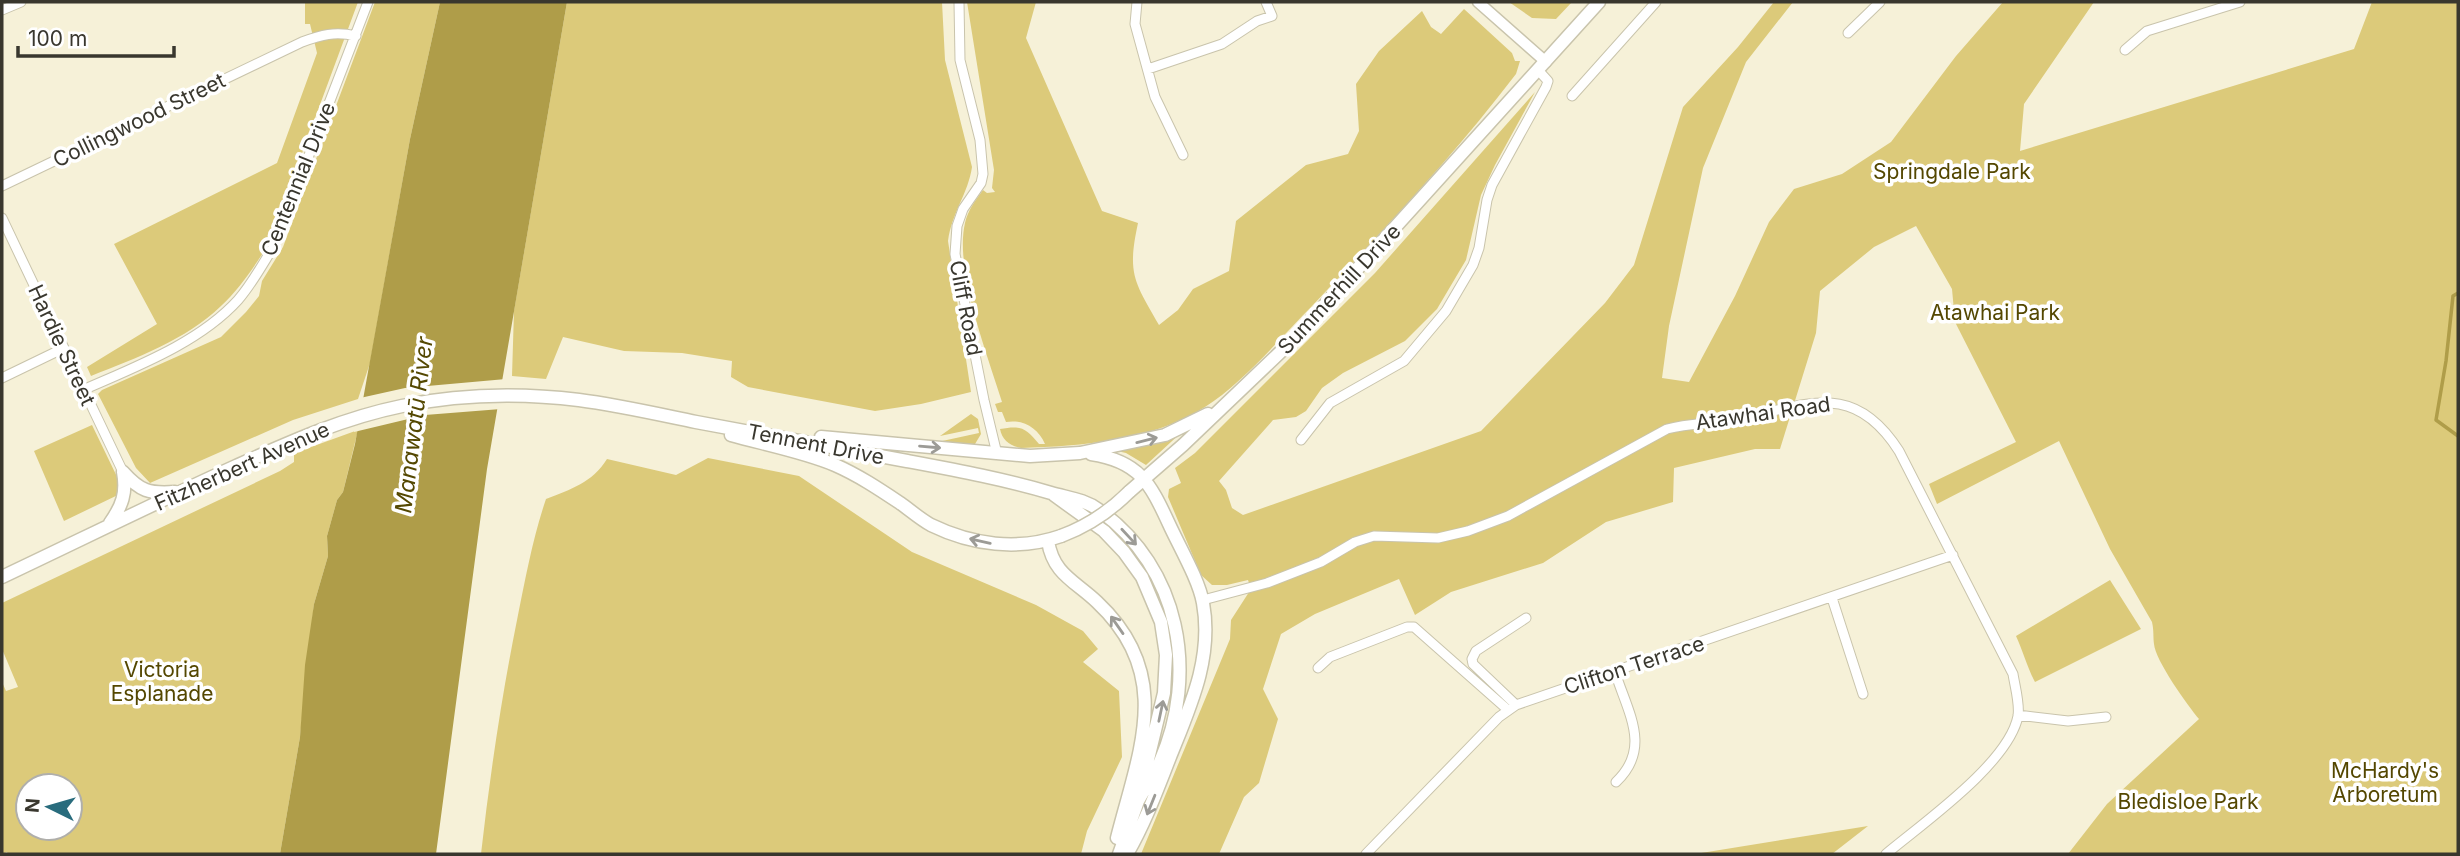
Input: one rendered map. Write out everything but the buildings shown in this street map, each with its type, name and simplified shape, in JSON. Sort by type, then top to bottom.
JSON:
[{"type":"main road","name":"Summerhill Drive","points":[[660,415],[831,463],[868,481],[929,524],[988,544],[1018,545],[1048,541],[1093,522],[1110,510],[1232,399],[1311,321],[1599,2]]},
{"type":"main road","name":"Fitzherbert Avenue","points":[[2,578],[289,441],[349,419],[402,406],[449,399],[517,396],[580,400]]},
{"type":"main road","points":[[740,430],[998,454],[1030,456],[1080,453],[1165,435],[1200,419],[1232,399]]},
{"type":"main road","name":"Tennent Drive","points":[[580,400],[1033,486],[1082,500],[1116,523],[1154,568],[1171,608],[1181,659],[1175,713],[1160,762],[1138,801],[1119,854]]},
{"type":"main road","points":[[1080,453],[1105,457],[1139,472],[1158,502],[1203,600],[1206,647],[1196,690],[1143,825],[1126,854]]},
{"type":"main road","points":[[122,472],[145,490],[180,492]]},
{"type":"main road","points":[[108,526],[118,513],[125,496],[122,472]]},
{"type":"main road","points":[[1048,541],[1051,557],[1059,569],[1114,620],[1134,651],[1143,681],[1146,708],[1144,736],[1113,854]]},
{"type":"street","points":[[2,10],[20,2]]},
{"type":"street","name":"Centennial Drive","points":[[83,390],[202,332],[237,301],[274,246],[368,2]]},
{"type":"street","name":"Cliff Road","points":[[959,2],[960,60],[980,140],[983,174],[981,183],[963,209],[957,226],[956,254],[984,400],[998,454]]},
{"type":"street","points":[[1137,2],[1135,24],[1155,97],[1184,155]]},
{"type":"street","points":[[1148,69],[1222,44],[1257,21],[1272,16],[1266,2]]},
{"type":"street","points":[[1301,440],[1330,403],[1405,361],[1446,311],[1479,248],[1492,185],[1546,88],[1548,80],[1542,66],[1478,2]]},
{"type":"street","points":[[1572,96],[1656,2]]},
{"type":"street","points":[[1848,33],[1880,2]]},
{"type":"street","points":[[2125,50],[2147,31],[2240,2]]},
{"type":"street","name":"Collingwood Street","points":[[2,186],[302,42],[324,34],[356,36]]},
{"type":"street","name":"Hardie Street","points":[[2,218],[122,472]]},
{"type":"street","points":[[2,378],[64,348]]},
{"type":"street","name":"Atawhai Road","points":[[1203,600],[1267,583],[1321,562],[1355,542],[1374,536],[1438,538],[1468,531],[1508,516],[1667,429],[1690,423],[1731,421],[1811,403],[1841,403],[1877,423],[1899,451],[2014,674],[2018,715],[2009,740],[1989,767],[1886,854]]},
{"type":"street","name":"Clifton Terrace","points":[[1366,854],[1512,707],[1953,555]]},
{"type":"street","points":[[1832,598],[1863,694]]},
{"type":"street","points":[[1512,707],[1473,664],[1472,659],[1476,651],[1526,618]]},
{"type":"street","points":[[1318,668],[1330,657],[1407,626],[1414,626],[1512,707]]},
{"type":"street","points":[[1615,672],[1636,740],[1630,767],[1616,782]]},
{"type":"street","points":[[2018,715],[2068,720],[2106,717]]},
{"type":"green space","points":[[305,2],[358,2],[268,245],[234,292],[207,318],[160,347],[91,376],[87,367],[157,324],[114,244],[277,163],[317,53],[310,24],[305,24]]},
{"type":"green space","points":[[375,2],[440,2],[410,139],[370,363],[358,399],[293,420],[150,483],[136,468],[98,394],[221,337],[259,296],[262,281],[283,247]]},
{"type":"green space","points":[[567,2],[942,2],[945,60],[972,167],[948,241],[971,392],[875,411],[748,387],[731,377],[732,361],[682,353],[624,351],[563,337],[546,379],[512,376],[514,311]]},
{"type":"green space","points":[[967,2],[1036,2],[1026,38],[1102,211],[1138,223],[1133,254],[1135,277],[1159,325],[1178,310],[1193,289],[1229,271],[1236,221],[1306,165],[1348,154],[1359,131],[1356,84],[1379,51],[1422,11],[1431,27],[1441,34],[1464,9],[1512,53],[1515,61],[1520,61],[1516,74],[1418,192],[1261,359],[1219,397],[1184,418],[1140,434],[1068,446],[1021,448],[1007,442],[1000,429],[1023,429],[1039,444],[1045,444],[1029,426],[1006,422],[1002,412],[998,412],[995,404],[1002,402],[974,313],[964,264],[963,242],[968,214],[983,190],[987,193],[995,192],[992,188],[994,170]]},
{"type":"green space","points":[[1509,2],[1572,2],[1556,19],[1532,18]]},
{"type":"green space","points":[[1774,2],[1793,2],[1746,62],[1703,168],[1669,326],[1662,378],[1689,382],[1735,296],[1769,222],[1794,189],[1842,174],[1891,142],[1956,56],[2003,2],[2094,2],[2024,104],[2020,151],[2354,49],[2372,2],[2458,2],[2458,854],[2068,854],[2107,804],[2199,719],[2160,661],[2154,644],[2152,622],[2110,549],[2059,441],[1937,504],[1929,484],[2016,442],[1955,322],[1952,289],[1916,226],[1874,247],[1820,291],[1816,333],[1780,449],[1755,449],[1674,468],[1673,502],[1606,522],[1543,563],[1451,592],[1415,615],[1399,579],[1315,614],[1281,634],[1263,689],[1278,719],[1259,783],[1244,797],[1219,854],[1141,854],[1230,639],[1231,620],[1251,589],[1248,580],[1212,585],[1201,575],[1168,497],[1169,489],[1181,483],[1175,468],[1195,453],[1375,273],[1535,92],[1481,195],[1466,260],[1437,309],[1405,341],[1343,373],[1322,388],[1306,411],[1296,417],[1273,420],[1219,481],[1226,490],[1232,508],[1243,515],[1481,431],[1605,303],[1634,265],[1683,107],[1738,47]]},
{"type":"green space","points":[[971,414],[978,419],[981,434],[975,444],[933,443],[979,433],[978,428],[940,436]]},
{"type":"green space","points":[[92,425],[121,485],[122,493],[64,521],[34,451]]},
{"type":"green space","name":"Victoria Esplanade","points":[[358,430],[343,492],[337,500],[327,536],[328,556],[314,604],[300,737],[280,854],[2,854],[2,682],[6,691],[18,687],[2,649],[2,603],[280,471],[294,462],[294,455]]},
{"type":"green space","points":[[1184,430],[1146,465],[1126,453],[1113,450]]},
{"type":"green space","points":[[708,458],[799,476],[912,552],[1036,605],[1083,631],[1098,649],[1083,662],[1119,691],[1122,757],[1087,831],[1081,854],[481,854],[507,674],[530,557],[546,499],[588,480],[607,459],[676,475]]},
{"type":"green space","points":[[2110,580],[2141,629],[2035,682],[2016,636]]},
{"type":"green space","points":[[1868,826],[1832,854],[1695,854]]},
{"type":"water","name":"Manawatū River","points":[[440,2],[567,2],[487,469],[436,854],[280,854],[300,737],[305,665],[314,604],[328,556],[327,536],[337,500],[343,492],[355,444],[410,139]]},
{"type":"pier","points":[[506,379],[501,409],[425,415],[354,432],[360,398],[405,388]]},
{"type":"waterway","points":[[2458,293],[2453,296],[2436,420],[2458,436]]},
{"type":"park label","name":"Springdale Park","points":[[1952,171]]},
{"type":"park label","name":"Atawhai Park","points":[[1995,312]]},
{"type":"park label","name":"McHardy's Arboretum","points":[[2385,782]]},
{"type":"park label","name":"Bledisloe Park","points":[[2188,801]]}]
